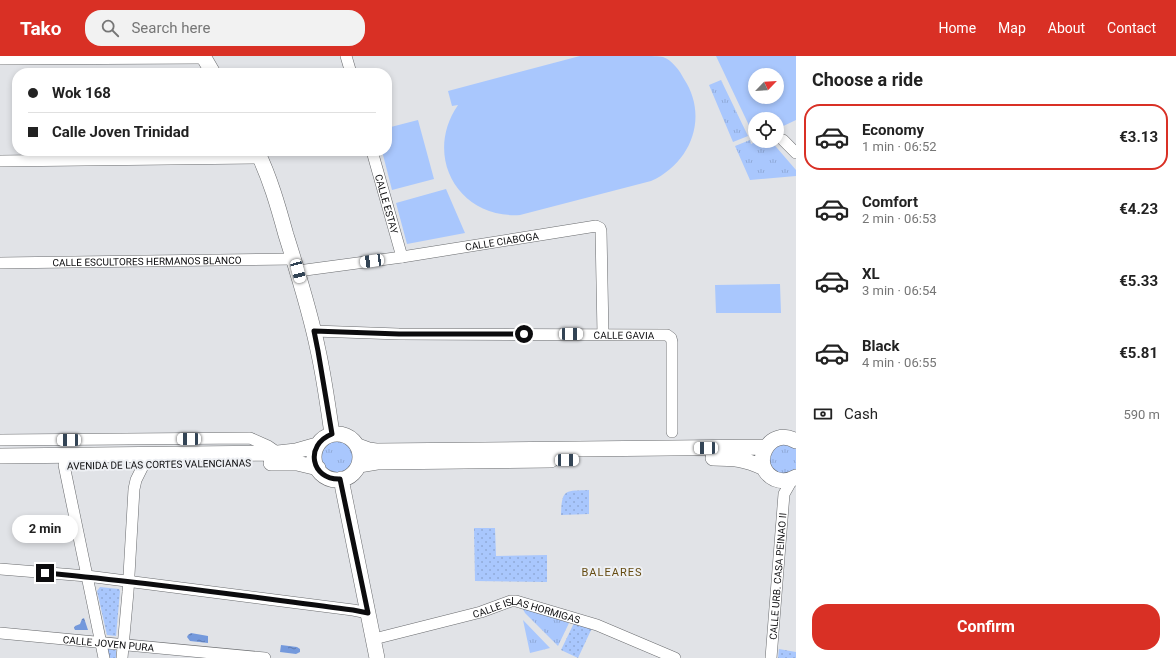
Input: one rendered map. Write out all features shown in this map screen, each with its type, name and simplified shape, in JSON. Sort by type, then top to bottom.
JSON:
[{"type":"main road","points":[[204,57],[210,68]]},
{"type":"main road","points":[[259,156],[296,265],[314,331],[332,434]]},
{"type":"main road","points":[[358,446],[360,459],[359,465],[350,476],[340,479],[332,479],[320,472],[316,464],[315,454],[317,445],[326,436],[332,434],[350,437],[358,446],[376,451],[766,446]]},
{"type":"main road","points":[[794,478],[785,481],[776,479],[764,468],[762,460],[766,446],[771,441],[785,437],[792,438],[796,441]]},
{"type":"main road","name":"AVENIDA DE LAS CORTES VALENCIANAS","points":[[0,456],[278,453],[296,452],[317,445]]},
{"type":"main road","points":[[359,465],[377,462],[726,458],[745,460],[764,468]]},
{"type":"main road","name":"AVENIDA DE LAS CORTES VALENCIANAS","points":[[0,466],[283,462],[297,463],[318,468]]},
{"type":"main road","points":[[340,479],[377,658]]},
{"type":"street","points":[[346,56],[350,68]]},
{"type":"street","points":[[0,59],[204,57]]},
{"type":"street","points":[[784,141],[796,153]]},
{"type":"street","points":[[0,161],[216,156]]},
{"type":"street","name":"CALLE ESTAY","points":[[373,156],[402,257]]},
{"type":"street","name":"CALLE CIABOGA","points":[[296,265],[402,257],[598,226],[601,231],[603,334]]},
{"type":"street","name":"CALLE ESCULTORES HERMANOS BLANCO","points":[[0,263],[296,265]]},
{"type":"street","name":"CALLE GAVIA","points":[[314,331],[399,334],[665,334],[671,338],[672,342],[672,432]]},
{"type":"street","points":[[0,440],[250,438],[262,443],[278,453]]},
{"type":"street","points":[[122,658],[129,581],[134,489],[136,480],[144,464]]},
{"type":"street","points":[[64,465],[104,658]]},
{"type":"street","name":"CALLE URB. CASA PEINAO II","points":[[771,658],[784,494],[794,478]]},
{"type":"street","points":[[776,479],[784,494]]},
{"type":"street","points":[[0,569],[129,581],[368,613]]},
{"type":"street","name":"CALLE ISLAS HORMIGAS","points":[[374,639],[481,612],[511,601],[516,601],[597,625],[675,658]]},
{"type":"street","name":"CALLE JOVEN PURA","points":[[0,633],[265,658]]},
{"type":"green space","points":[[580,56],[659,56],[670,61],[682,76],[691,94],[695,108],[695,123],[692,138],[686,151],[677,163],[665,173],[651,181],[520,215],[498,214],[479,207],[464,195],[453,181],[446,163],[444,144],[448,125],[458,105],[452,106],[448,91]]},
{"type":"green space","points":[[716,56],[796,56],[796,120],[784,126],[784,112],[748,112],[748,123]]},
{"type":"green space","points":[[721,80],[748,136],[733,142],[709,85]]},
{"type":"green space","points":[[418,120],[434,179],[392,190],[383,156],[392,156],[392,127]]},
{"type":"green space","points":[[748,141],[748,148],[777,148],[796,170],[796,176],[750,180],[735,146]]},
{"type":"green space","points":[[446,189],[465,233],[407,244],[396,203]]},
{"type":"green space","points":[[780,284],[781,313],[716,313],[715,285]]},
{"type":"green space","points":[[337,440],[349,445],[354,457],[349,469],[337,474],[325,469],[320,457],[325,445]]},
{"type":"green space","points":[[781,443],[796,447],[796,471],[781,475],[769,466],[769,452]]},
{"type":"green space","points":[[589,490],[589,514],[561,515],[562,500],[566,493],[569,491]]},
{"type":"green space","points":[[474,528],[495,528],[496,556],[547,555],[547,582],[475,581]]},
{"type":"green space","points":[[100,587],[119,589],[120,591],[116,636],[107,635],[97,591]]},
{"type":"green space","points":[[525,607],[569,623],[558,646],[525,613],[523,609]]},
{"type":"green space","points":[[523,620],[550,648],[530,653]]},
{"type":"green space","points":[[574,623],[592,628],[578,658],[561,650]]},
{"type":"green space","points":[[108,649],[116,650],[116,658],[108,658]]},
{"type":"green space","points":[[779,649],[796,652],[796,658],[778,658]]},
{"type":"water","points":[[84,618],[88,630],[75,630],[75,626],[80,624]]},
{"type":"water","points":[[191,633],[208,636],[208,643],[190,641],[187,637]]},
{"type":"water","points":[[281,645],[297,647],[300,649],[300,652],[296,654],[280,652]]},
{"type":"district","name":"BALEARES","points":[[612,572]]},
{"type":"route","points":[[45,573],[141,582],[368,613],[340,479],[332,479],[320,472],[315,459],[317,445],[326,436],[332,434],[330,414],[314,331],[399,334],[524,334]]}]
